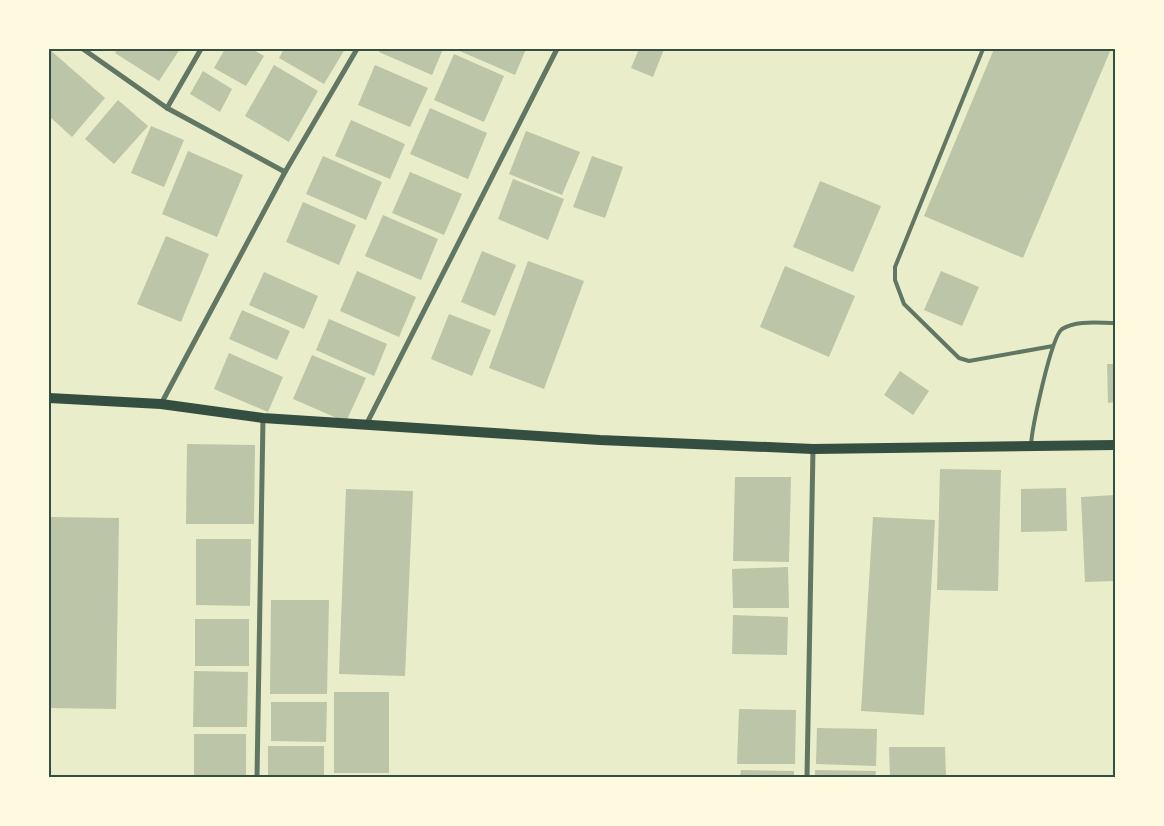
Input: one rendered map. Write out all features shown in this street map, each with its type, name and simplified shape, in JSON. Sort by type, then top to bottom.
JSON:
[{"type":"main road","points":[[49,398],[161,404],[262,418],[600,440],[812,449],[1115,445]]},
{"type":"street","points":[[83,49],[167,108],[285,172]]},
{"type":"street","points":[[167,108],[201,49]]},
{"type":"street","points":[[161,404],[285,172],[357,49]]},
{"type":"street","points":[[365,425],[557,49]]},
{"type":"street","points":[[257,777],[262,418]]},
{"type":"street","points":[[807,777],[812,449]]},
{"type":"lane","points":[[984,49],[895,267],[895,280],[904,304],[959,358],[969,361],[1053,346]]},
{"type":"lane","points":[[1031,447],[1032,429],[1053,346],[1060,330],[1074,324],[1115,323]]},
{"type":"building","points":[[49,49],[105,98],[72,137],[49,116]]},
{"type":"building","points":[[118,49],[180,49],[159,81],[115,53]]},
{"type":"building","points":[[225,49],[252,49],[264,56],[246,86],[214,68]]},
{"type":"building","points":[[284,49],[345,49],[324,84],[279,58]]},
{"type":"building","points":[[380,49],[443,49],[432,75],[379,52]]},
{"type":"building","points":[[455,49],[526,49],[515,75]]},
{"type":"building","points":[[639,49],[664,49],[653,77],[631,68]]},
{"type":"building","points":[[994,49],[1111,49],[1023,258],[924,216]]},
{"type":"building","points":[[454,54],[504,76],[484,122],[434,100]]},
{"type":"building","points":[[274,65],[318,91],[289,142],[245,116]]},
{"type":"building","points":[[375,65],[428,88],[410,127],[358,105]]},
{"type":"building","points":[[203,71],[232,89],[220,112],[190,94]]},
{"type":"building","points":[[118,100],[148,126],[114,164],[85,139]]},
{"type":"building","points":[[430,108],[487,133],[468,179],[410,154]]},
{"type":"building","points":[[351,120],[405,144],[390,179],[335,156]]},
{"type":"building","points":[[151,126],[184,140],[164,187],[131,173]]},
{"type":"building","points":[[526,131],[580,152],[562,195],[509,174]]},
{"type":"building","points":[[188,151],[243,175],[217,237],[162,214]]},
{"type":"building","points":[[323,156],[382,182],[366,220],[306,194]]},
{"type":"building","points":[[592,156],[623,167],[605,218],[573,207]]},
{"type":"building","points":[[410,172],[462,194],[444,235],[392,213]]},
{"type":"building","points":[[513,179],[564,199],[548,240],[498,219]]},
{"type":"building","points":[[820,181],[881,206],[853,272],[793,247]]},
{"type":"building","points":[[303,202],[356,225],[339,265],[286,242]]},
{"type":"building","points":[[383,215],[438,239],[421,280],[365,256]]},
{"type":"building","points":[[166,236],[209,254],[181,322],[137,304]]},
{"type":"building","points":[[482,251],[516,265],[495,316],[461,302]]},
{"type":"building","points":[[528,261],[584,281],[544,389],[489,368]]},
{"type":"building","points":[[785,266],[855,296],[829,357],[760,327]]},
{"type":"building","points":[[357,271],[416,297],[399,337],[340,311]]},
{"type":"building","points":[[941,271],[979,287],[962,326],[924,310]]},
{"type":"building","points":[[264,272],[318,296],[304,329],[249,305]]},
{"type":"building","points":[[242,310],[290,331],[277,360],[229,339]]},
{"type":"building","points":[[449,314],[491,330],[472,376],[431,359]]},
{"type":"building","points":[[329,319],[387,344],[374,376],[316,350]]},
{"type":"building","points":[[229,353],[283,377],[268,412],[214,389]]},
{"type":"building","points":[[312,355],[366,378],[346,422],[293,399]]},
{"type":"building","points":[[1107,364],[1115,364],[1115,402],[1108,403]]},
{"type":"building","points":[[900,371],[929,391],[913,415],[884,395]]},
{"type":"building","points":[[187,444],[255,445],[254,524],[186,524]]},
{"type":"building","points":[[940,469],[1001,470],[998,591],[937,590]]},
{"type":"building","points":[[735,477],[791,477],[789,562],[733,561]]},
{"type":"building","points":[[1066,488],[1067,531],[1021,532],[1021,489]]},
{"type":"building","points":[[346,489],[413,491],[405,676],[339,674]]},
{"type":"building","points":[[1115,495],[1115,581],[1085,582],[1081,497]]},
{"type":"building","points":[[49,517],[119,518],[116,709],[49,708]]},
{"type":"building","points":[[873,517],[935,520],[924,715],[861,711]]},
{"type":"building","points":[[196,539],[251,539],[250,606],[196,605]]},
{"type":"building","points":[[788,567],[789,608],[733,608],[732,569]]},
{"type":"building","points":[[271,600],[329,600],[327,694],[270,694]]},
{"type":"building","points":[[733,615],[788,617],[787,655],[732,654]]},
{"type":"building","points":[[195,619],[249,619],[249,666],[195,666]]},
{"type":"building","points":[[194,671],[248,672],[247,727],[193,727]]},
{"type":"building","points":[[334,692],[389,692],[389,773],[334,773]]},
{"type":"building","points":[[271,702],[327,702],[326,742],[271,741]]},
{"type":"building","points":[[739,709],[796,710],[795,764],[737,764]]},
{"type":"building","points":[[817,728],[877,729],[876,766],[816,764]]},
{"type":"building","points":[[194,734],[246,734],[246,777],[194,777]]},
{"type":"building","points":[[268,746],[324,746],[324,777],[268,777]]},
{"type":"building","points":[[889,747],[945,747],[946,777],[890,777]]},
{"type":"building","points":[[741,770],[794,771],[794,777],[740,777]]},
{"type":"building","points":[[815,770],[876,771],[875,777],[815,777]]}]
